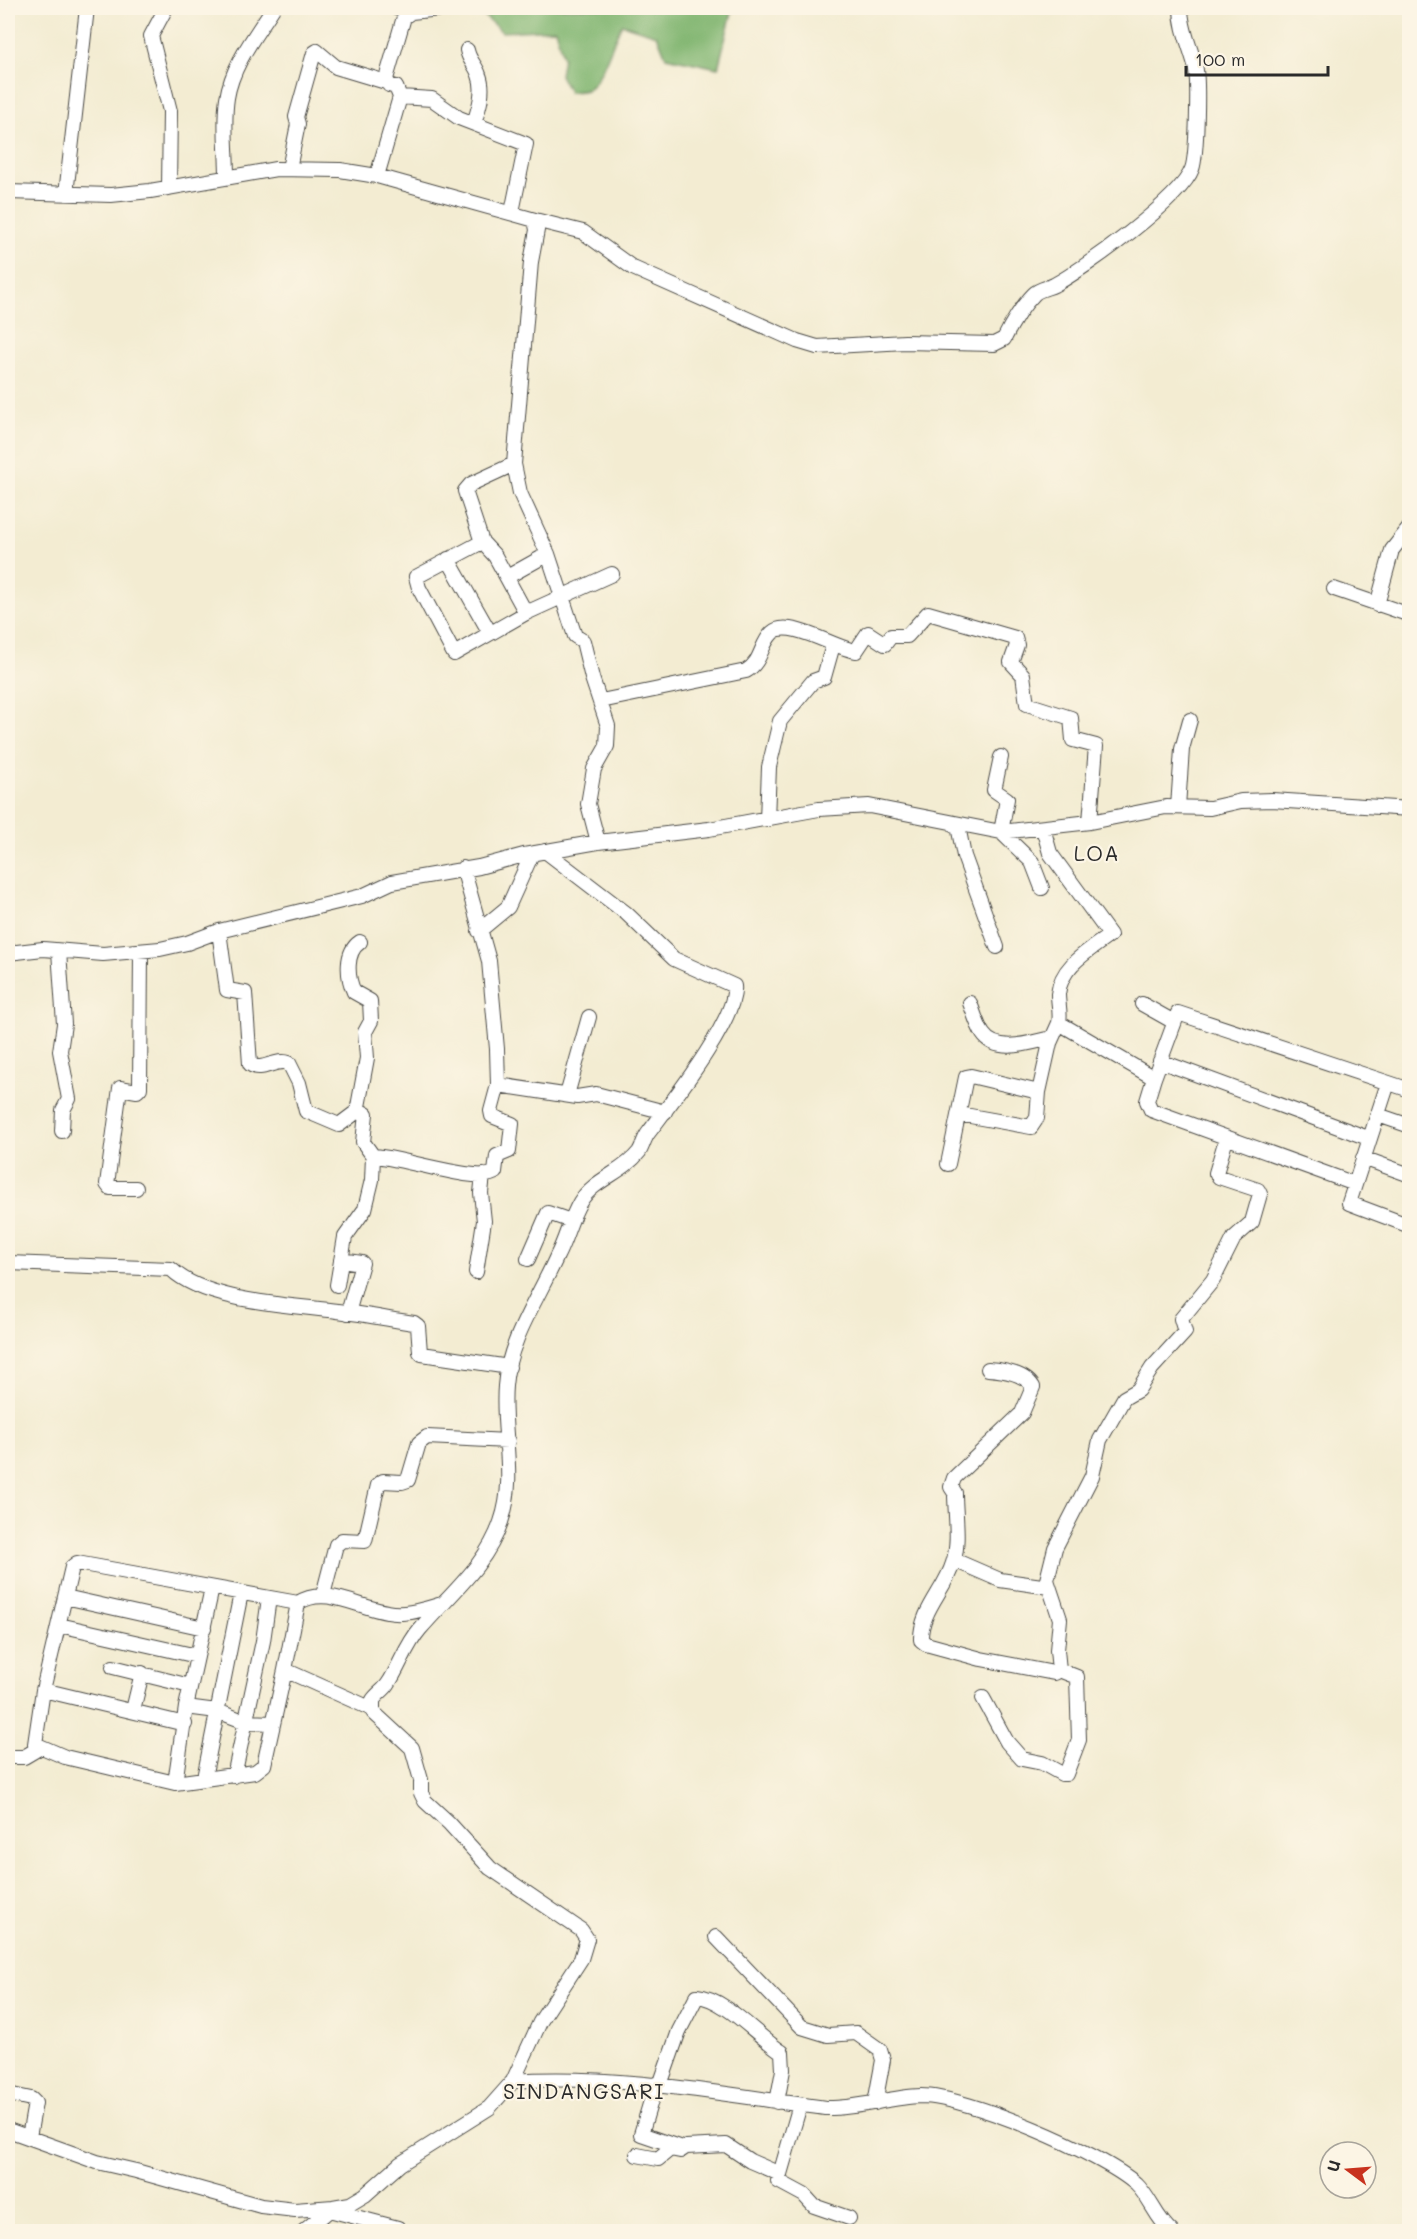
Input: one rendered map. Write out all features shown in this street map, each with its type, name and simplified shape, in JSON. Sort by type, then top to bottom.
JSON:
[{"type":"street","points":[[66,194],[87,8]]},
{"type":"street","points":[[166,8],[151,36],[170,111],[169,188]]},
{"type":"street","points":[[227,177],[226,103],[229,90],[245,52],[273,8]]},
{"type":"street","points":[[396,8],[411,12],[450,8]]},
{"type":"street","points":[[8,192],[111,195],[290,169],[340,170],[377,176],[583,232],[633,268],[797,341],[818,347],[905,342],[994,344],[1004,339],[1012,322],[1035,292],[1054,285],[1140,226],[1178,191],[1192,169],[1196,67],[1187,40],[1181,8]]},
{"type":"street","points":[[386,82],[404,16],[411,12]]},
{"type":"street","points":[[467,50],[469,61],[480,76],[481,87],[474,123]]},
{"type":"street","points":[[290,169],[298,123],[296,117],[314,52],[317,51],[336,67],[396,87],[400,96],[377,176]]},
{"type":"street","points":[[400,96],[432,99],[459,118],[527,146],[512,212]]},
{"type":"street","points":[[535,220],[537,230],[531,262],[514,464],[520,493],[548,554],[575,636],[583,641],[608,726],[609,738],[605,752],[594,769],[588,804],[598,842]]},
{"type":"street","points":[[514,464],[471,484],[465,491],[482,542],[507,577],[526,613]]},
{"type":"street","points":[[1377,604],[1392,550],[1410,527]]},
{"type":"street","points":[[482,542],[419,573],[416,580],[454,654],[526,613],[564,598],[612,574]]},
{"type":"street","points":[[507,577],[548,554]]},
{"type":"street","points":[[448,559],[490,633]]},
{"type":"street","points":[[1334,589],[1410,615]]},
{"type":"street","points":[[601,701],[746,671],[758,663],[771,634],[781,629],[794,628],[833,645],[856,651],[869,633],[885,644],[891,636],[907,636],[927,614],[1008,634],[1016,638],[1018,642],[1011,662],[1023,675],[1027,704],[1071,718],[1073,740],[1094,745],[1097,748],[1090,822]]},
{"type":"street","points":[[767,820],[767,781],[776,731],[785,713],[813,681],[824,677],[833,645]]},
{"type":"street","points":[[1178,807],[1182,749],[1190,720]]},
{"type":"street","points":[[1000,757],[994,790],[1007,799],[1001,832]]},
{"type":"street","points":[[8,952],[43,949],[103,954],[141,951],[187,943],[219,931],[362,896],[392,882],[539,852],[767,820],[819,809],[869,806],[954,825],[1001,832],[1090,822],[1142,811],[1178,807],[1210,808],[1241,801],[1272,800],[1410,809]]},
{"type":"street","points":[[954,825],[958,826],[964,856],[997,947]]},
{"type":"street","points":[[959,1114],[1031,1126],[1037,1118],[1039,1092],[1051,1038],[1059,1023],[1059,991],[1064,975],[1071,964],[1110,935],[1092,906],[1050,852],[1042,828]]},
{"type":"street","points":[[1001,832],[1032,862],[1042,888]]},
{"type":"street","points":[[479,931],[508,907],[539,852]]},
{"type":"street","points":[[372,1709],[373,1700],[387,1684],[413,1638],[476,1570],[501,1521],[508,1496],[505,1386],[509,1367],[516,1342],[559,1253],[571,1221],[582,1200],[602,1180],[639,1152],[647,1134],[716,1038],[734,1002],[734,986],[674,958],[626,913],[539,852]]},
{"type":"street","points":[[373,1156],[483,1175],[494,1173],[497,1156],[507,1154],[509,1149],[512,1124],[491,1114],[498,1085],[497,1042],[489,961],[463,868]]},
{"type":"street","points":[[219,931],[227,990],[245,993],[250,1065],[259,1068],[282,1061],[289,1063],[299,1083],[306,1111],[334,1125],[339,1125],[362,1110],[366,1114],[363,1142],[373,1156],[372,1180],[365,1209],[345,1237],[337,1285]]},
{"type":"street","points":[[357,1112],[367,1058],[365,1033],[371,1017],[369,1000],[354,992],[350,974],[351,954],[360,942]]},
{"type":"street","points":[[59,951],[64,1024],[60,1051],[69,1099],[63,1110],[62,1131]]},
{"type":"street","points":[[136,1188],[110,1188],[107,1184],[120,1088],[137,1091],[140,1088],[141,951]]},
{"type":"street","points":[[970,1003],[984,1036],[1001,1045],[1009,1046],[1051,1038]]},
{"type":"street","points":[[1142,1004],[1174,1022]]},
{"type":"street","points":[[1355,1184],[1226,1139],[1148,1108],[1147,1101],[1154,1078],[1178,1013],[1410,1090]]},
{"type":"street","points":[[567,1095],[589,1017]]},
{"type":"street","points":[[1059,1023],[1154,1078]]},
{"type":"street","points":[[1160,1061],[1368,1138]]},
{"type":"street","points":[[948,1164],[964,1080],[969,1076],[1039,1092]]},
{"type":"street","points":[[1388,1083],[1368,1138],[1349,1203],[1410,1226]]},
{"type":"street","points":[[498,1085],[567,1095],[596,1094],[665,1112]]},
{"type":"street","points":[[1378,1115],[1410,1126]]},
{"type":"street","points":[[1059,1670],[1057,1650],[1060,1619],[1047,1577],[1055,1548],[1092,1476],[1100,1440],[1124,1398],[1138,1390],[1152,1368],[1185,1332],[1181,1319],[1213,1281],[1234,1238],[1252,1222],[1260,1195],[1256,1189],[1217,1175],[1226,1139]]},
{"type":"street","points":[[1363,1158],[1410,1175]]},
{"type":"street","points":[[476,1272],[484,1221],[481,1192],[483,1175]]},
{"type":"street","points":[[528,1259],[548,1213],[571,1221]]},
{"type":"street","points":[[341,1260],[362,1263],[348,1313]]},
{"type":"street","points":[[8,1263],[171,1269],[190,1283],[217,1292],[274,1305],[414,1323],[418,1326],[422,1354],[509,1367]]},
{"type":"street","points":[[983,1698],[1007,1742],[1022,1759],[1042,1763],[1064,1774],[1068,1771],[1078,1740],[1078,1680],[1076,1676],[1059,1670],[1054,1673],[985,1660],[922,1642],[923,1621],[948,1578],[954,1560],[955,1493],[951,1486],[954,1478],[1022,1413],[1033,1387],[1032,1384],[1011,1372],[988,1369]]},
{"type":"street","points":[[323,1596],[336,1545],[342,1540],[365,1541],[378,1485],[383,1481],[408,1480],[418,1443],[427,1437],[508,1441]]},
{"type":"street","points":[[954,1560],[1000,1580],[1049,1587]]},
{"type":"street","points":[[298,1603],[81,1563],[72,1568],[44,1690],[35,1744],[65,1757],[175,1783],[234,1776],[261,1769],[285,1670],[298,1603],[305,1598],[323,1596],[388,1613],[418,1611],[444,1604]]},
{"type":"street","points":[[175,1783],[186,1707],[212,1588]]},
{"type":"street","points":[[204,1778],[241,1593]]},
{"type":"street","points":[[65,1597],[204,1628]]},
{"type":"street","points":[[234,1776],[269,1598]]},
{"type":"street","points":[[59,1625],[197,1656]]},
{"type":"street","points":[[113,1667],[190,1686]]},
{"type":"street","points":[[8,2130],[29,2136],[65,2153],[261,2206],[295,2210],[331,2208],[350,2204],[365,2195],[400,2164],[489,2108],[513,2081],[540,2022],[581,1959],[587,1939],[581,1930],[490,1868],[449,1823],[425,1801],[421,1793],[421,1780],[412,1748],[372,1709],[285,1670]]},
{"type":"street","points":[[133,1710],[142,1673]]},
{"type":"street","points":[[44,1690],[185,1724]]},
{"type":"street","points":[[186,1707],[217,1711],[246,1722],[272,1724]]},
{"type":"street","points":[[8,1757],[24,1757],[41,1747]]},
{"type":"street","points":[[716,1936],[802,2027],[828,2035],[856,2033],[880,2050],[883,2060],[876,2103]]},
{"type":"street","points":[[777,2102],[783,2070],[782,2052],[728,2010],[702,1996],[697,1996],[678,2031],[641,2134],[684,2147],[726,2145],[750,2161],[780,2174]]},
{"type":"street","points":[[513,2081],[558,2078],[658,2084],[777,2102],[846,2109],[919,2096],[943,2098],[1015,2122],[1096,2158],[1138,2186],[1172,2232]]},
{"type":"street","points":[[8,2094],[35,2103],[29,2136]]},
{"type":"street","points":[[800,2105],[779,2182],[804,2195],[812,2205],[849,2218]]},
{"type":"street","points":[[637,2155],[660,2159],[668,2150],[680,2151],[684,2147]]},
{"type":"street","points":[[331,2208],[398,2228]]},
{"type":"street","points":[[303,2232],[331,2208]]},
{"type":"green space","points":[[475,8],[733,8],[718,68],[666,57],[657,35],[622,24],[603,69],[593,84],[586,90],[569,92],[560,75],[563,57],[555,29],[502,32]]},
{"type":"district","name":"LOA","points":[[1097,852]]},
{"type":"district","name":"SINDANGSARI","points":[[584,2090]]}]
